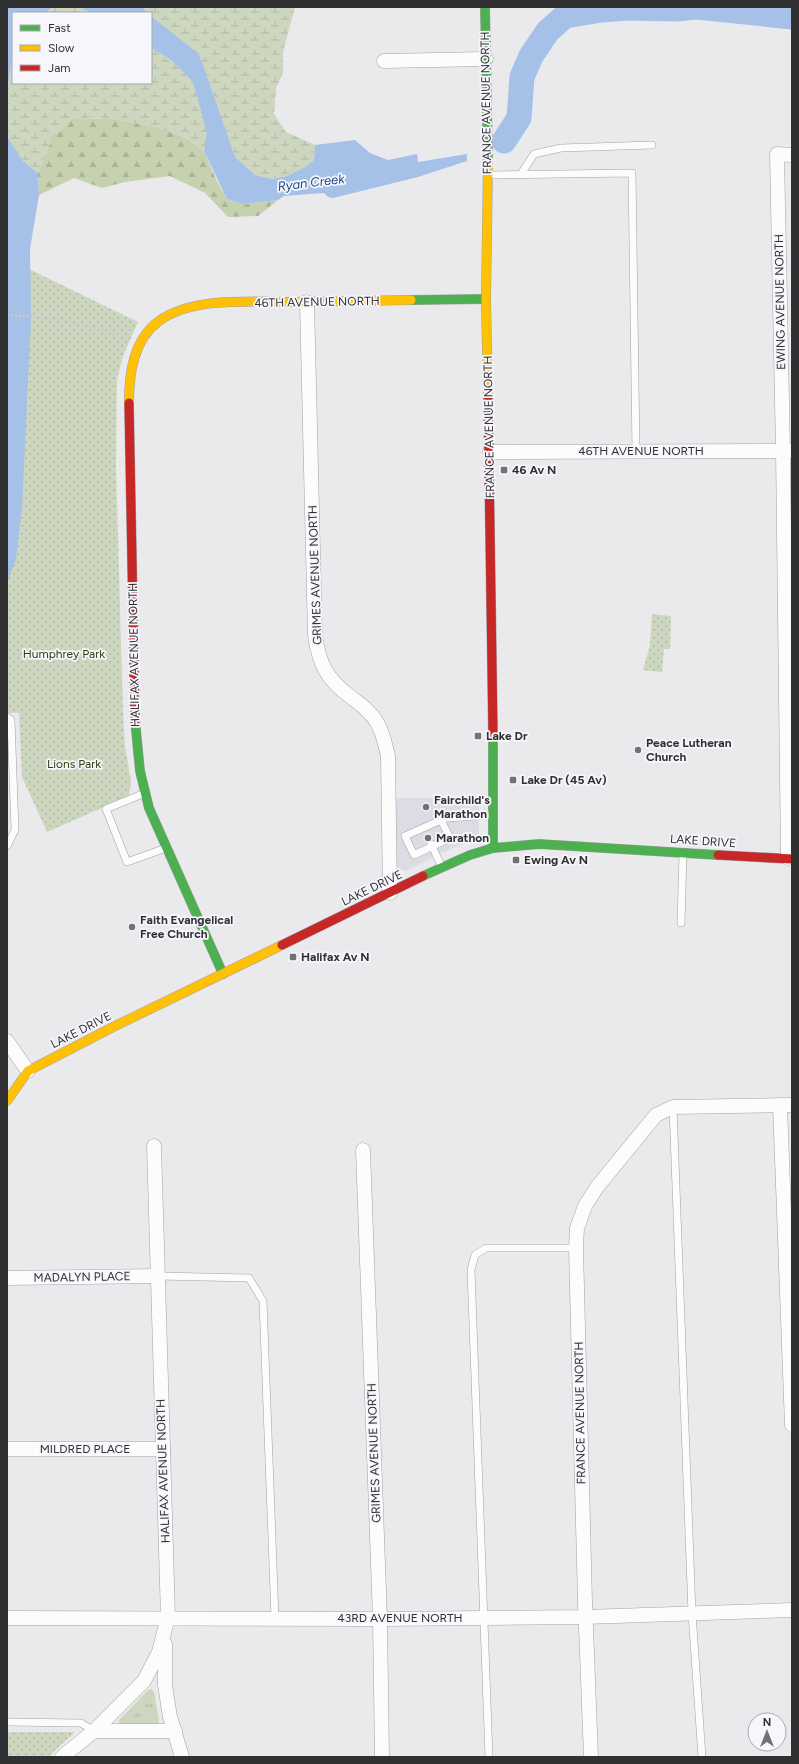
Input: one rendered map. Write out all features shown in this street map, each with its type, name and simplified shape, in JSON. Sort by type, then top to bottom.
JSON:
[{"type":"street","name":"FRANCE AVENUE NORTH","points":[[485,7],[488,175],[486,299],[493,657],[493,848]]},
{"type":"street","points":[[384,61],[486,60]]},
{"type":"street","name":"EWING AVENUE NORTH","points":[[790,859],[787,451],[777,154],[792,154]]},
{"type":"street","name":"46TH AVENUE NORTH","points":[[153,324],[173,313],[194,305],[215,303],[486,299]]},
{"type":"street","name":"GRIMES AVENUE NORTH","points":[[308,302],[315,635],[318,654],[325,671],[336,685],[365,707],[376,721],[384,738],[388,756],[397,838],[390,893]]},
{"type":"street","name":"HALIFAX AVENUE NORTH","points":[[153,324],[140,343],[136,353],[128,388],[135,732],[140,771],[149,808],[223,974]]},
{"type":"street","name":"46TH AVENUE NORTH","points":[[490,452],[787,451]]},
{"type":"street","name":"LAKE DRIVE","points":[[7,1101],[28,1071],[223,974],[470,855],[493,848],[539,844],[790,859]]},
{"type":"street","points":[[7,1041],[28,1071]]},
{"type":"street","points":[[673,1107],[786,1105],[792,1425]]},
{"type":"street","name":"FRANCE AVENUE NORTH","points":[[592,1757],[586,1617],[576,1248],[578,1228],[585,1206],[597,1187],[656,1115],[673,1107]]},
{"type":"street","name":"HALIFAX AVENUE NORTH","points":[[62,1757],[94,1731],[144,1681],[159,1652],[168,1617],[154,1146]]},
{"type":"street","name":"GRIMES AVENUE NORTH","points":[[363,1150],[380,1619],[382,1757]]},
{"type":"street","name":"MADALYN PLACE","points":[[7,1278],[158,1276]]},
{"type":"street","name":"MILDRED PLACE","points":[[7,1449],[163,1449]]},
{"type":"street","name":"43RD AVENUE NORTH","points":[[7,1618],[168,1617],[380,1619],[586,1617],[792,1610]]},
{"type":"street","points":[[168,1617],[164,1653],[165,1685],[170,1717],[182,1757]]},
{"type":"street","points":[[94,1731],[175,1731]]},
{"type":"lane","points":[[521,174],[534,154],[561,148],[652,146]]},
{"type":"lane","points":[[488,175],[632,172],[636,451]]},
{"type":"lane","points":[[7,717],[11,720],[10,755],[15,830],[7,846]]},
{"type":"lane","points":[[145,793],[106,809],[127,862],[166,848]]},
{"type":"lane","points":[[441,820],[450,838],[431,845],[414,855],[397,838],[425,829],[441,820],[447,818],[493,814]]},
{"type":"lane","points":[[431,845],[442,868]]},
{"type":"lane","points":[[681,923],[683,852]]},
{"type":"lane","points":[[673,1107],[692,1614],[702,1757]]},
{"type":"lane","points":[[489,1757],[471,1270],[475,1255],[486,1248],[576,1248]]},
{"type":"lane","points":[[158,1276],[249,1278],[263,1301],[275,1618]]},
{"type":"lane","points":[[7,1722],[81,1723],[94,1731]]},
{"type":"path","points":[[7,315],[58,319],[87,326],[140,343]]},
{"type":"shaded area","points":[[395,798],[479,798],[479,834],[476,839],[472,841],[450,849],[408,870],[401,870],[395,864]]},
{"type":"green space","points":[[52,7],[80,7],[88,12],[47,12]]},
{"type":"green space","points":[[142,7],[295,7],[283,52],[283,73],[276,88],[274,114],[286,132],[315,145],[314,160],[305,167],[287,176],[272,179],[255,175],[235,157],[222,121],[163,27],[152,17],[152,12],[147,12]]},
{"type":"green space","points":[[152,49],[171,60],[193,82],[208,132],[204,151],[186,138],[156,127],[115,119],[73,118],[52,139],[38,173],[22,160],[7,136],[7,92],[12,58],[12,84],[152,84]]},
{"type":"green space","points":[[72,118],[115,119],[156,127],[186,138],[204,151],[216,179],[227,199],[242,204],[278,200],[258,216],[228,217],[205,193],[170,176],[125,182],[102,188],[74,178],[39,195],[38,173],[52,139]]},
{"type":"green space","name":"Humphrey Park","points":[[29,269],[138,322],[123,356],[117,379],[116,467],[123,712],[125,747],[131,781],[129,796],[47,832],[22,777],[19,713],[7,713],[7,526],[31,319]]},
{"type":"green space","points":[[652,614],[671,616],[670,649],[664,649],[662,672],[643,670],[650,645]]},
{"type":"green space","points":[[151,1689],[154,1692],[159,1721],[158,1724],[119,1724],[119,1720],[148,1690]]},
{"type":"green space","points":[[7,1732],[75,1732],[48,1757],[7,1757]]},
{"type":"water","points":[[7,7],[52,7],[47,12],[12,12],[12,58],[7,92]]},
{"type":"water","points":[[80,7],[142,7],[147,12],[88,12]]},
{"type":"water","points":[[152,17],[199,54],[235,157],[255,175],[272,179],[287,176],[305,167],[314,160],[315,145],[355,140],[370,153],[388,160],[417,154],[418,162],[467,154],[467,161],[418,177],[333,198],[328,197],[324,193],[284,196],[278,200],[242,204],[227,199],[204,151],[207,132],[193,82],[171,60],[152,49]]},
{"type":"water","points":[[7,136],[22,160],[38,173],[39,195],[30,249],[31,319],[22,507],[16,559],[7,583]]},
{"type":"waterway","name":"Ryan Creek","points":[[504,141],[519,118],[522,77],[531,56],[548,31],[565,16],[601,10],[628,8],[676,9],[697,7],[792,17]]},
{"type":"traffic: fast","points":[[485,7],[488,163]]},
{"type":"traffic: fast","points":[[411,300],[486,299]]},
{"type":"traffic: fast","points":[[135,720],[140,771],[149,808],[223,974]]},
{"type":"traffic: fast","points":[[493,735],[493,848]]},
{"type":"traffic: fast","points":[[423,876],[470,855],[493,848],[539,844],[718,855]]},
{"type":"traffic: slow","points":[[488,163],[486,299],[488,398]]},
{"type":"traffic: slow","points":[[129,403],[130,381],[134,358],[143,338],[159,321],[173,313],[189,307],[243,301],[295,302],[411,300]]},
{"type":"traffic: slow","points":[[7,1101],[28,1071],[113,1027],[282,945]]},
{"type":"traffic: jam","points":[[488,398],[493,735]]},
{"type":"traffic: jam","points":[[129,403],[135,720]]},
{"type":"traffic: jam","points":[[718,855],[792,859]]},
{"type":"traffic: jam","points":[[282,945],[423,876]]},
{"type":"place","name":"46 Av N","points":[[504,470]]},
{"type":"place","name":"Lake Dr","points":[[478,736]]},
{"type":"place","name":"Peace Lutheran Church","points":[[638,750]]},
{"type":"place","name":"Lake Dr (45 Av)","points":[[513,780]]},
{"type":"place","name":"Fairchild's Marathon","points":[[426,807]]},
{"type":"place","name":"Marathon","points":[[428,838]]},
{"type":"place","name":"Ewing Av N","points":[[516,860]]},
{"type":"place","name":"Faith Evangelical Free Church","points":[[132,927]]},
{"type":"place","name":"Halifax Av N","points":[[293,957]]},
{"type":"park label","name":"Lions Park","points":[[74,764]]}]
